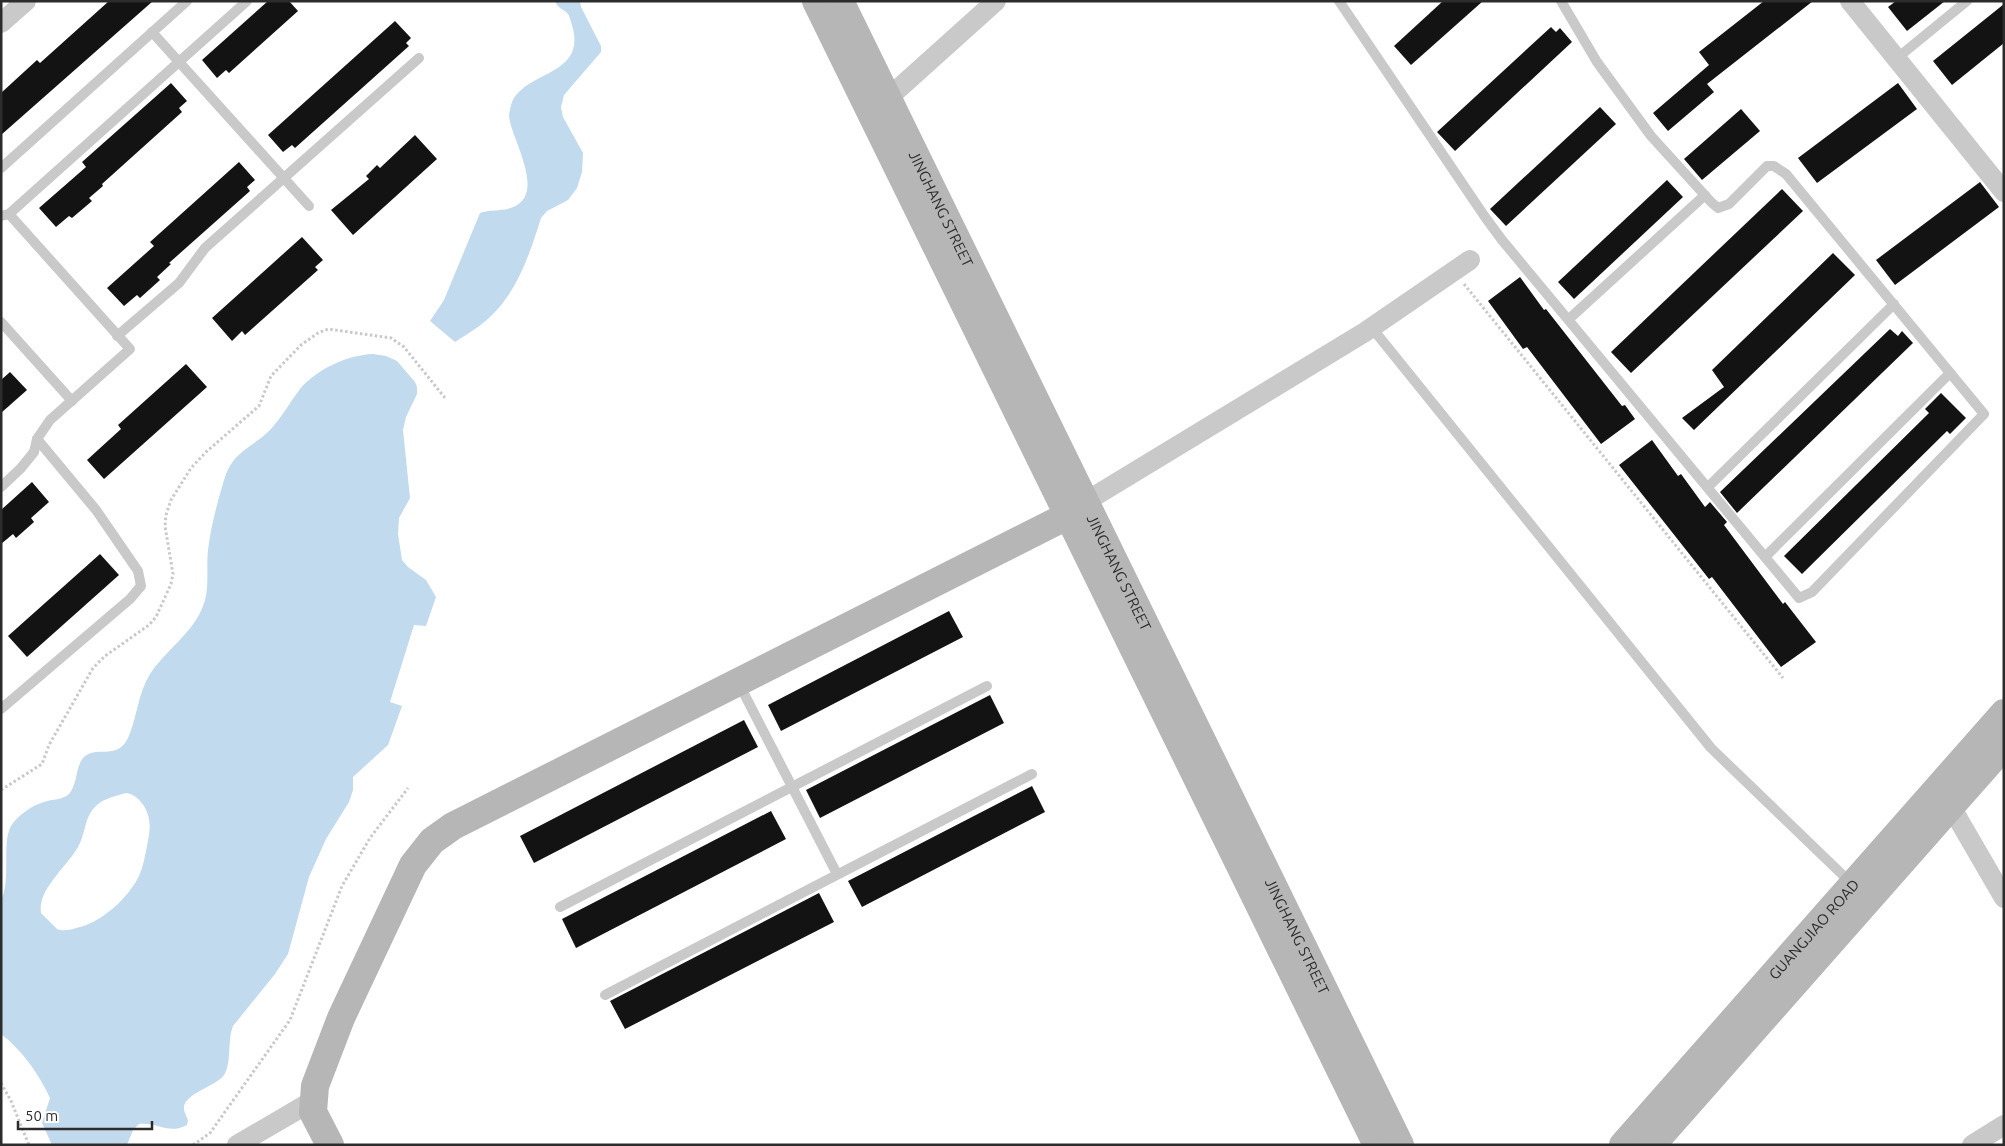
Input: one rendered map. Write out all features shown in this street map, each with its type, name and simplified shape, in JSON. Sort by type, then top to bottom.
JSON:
[{"type":"main road","name":"JINGHANG STREET","points":[[816,1],[1400,1145]]},
{"type":"main road","name":"JINGHANG STREET","points":[[840,1],[1076,509],[1377,1145]]},
{"type":"main road","points":[[330,1145],[313,1112],[315,1086],[341,1018],[413,865],[432,841],[453,826],[1076,509]]},
{"type":"main road","name":"GUANGJIAO ROAD","points":[[1623,1145],[2004,713]]},
{"type":"main road","name":"GUANGJIAO ROAD","points":[[1652,1145],[2004,746]]},
{"type":"street","points":[[1,23],[26,1]]},
{"type":"street","points":[[887,99],[996,1]]},
{"type":"street","points":[[1850,1],[2004,192]]},
{"type":"street","points":[[1076,509],[1372,328],[1462,265]]},
{"type":"street","points":[[1950,805],[2004,898]]},
{"type":"street","points":[[237,1145],[314,1100]]},
{"type":"street","points":[[1972,1145],[2004,1126]]},
{"type":"lane","points":[[1,168],[187,1]]},
{"type":"lane","points":[[1,487],[21,468],[34,452],[37,439],[50,420],[130,349],[5,215],[247,1]]},
{"type":"lane","points":[[1339,1],[1485,217],[1799,598],[1812,592],[1984,414],[1786,174],[1774,166],[1767,166],[1729,204],[1718,208],[1650,136],[1597,62],[1561,1]]},
{"type":"lane","points":[[1896,59],[1967,1]]},
{"type":"lane","points":[[152,32],[309,206]]},
{"type":"lane","points":[[118,336],[179,283],[205,248],[419,58]]},
{"type":"lane","points":[[1569,319],[1705,195]]},
{"type":"lane","points":[[1708,487],[1894,304]]},
{"type":"lane","points":[[1,322],[72,401]]},
{"type":"lane","points":[[1372,328],[1711,748],[1852,884]]},
{"type":"lane","points":[[1765,557],[1950,373]]},
{"type":"lane","points":[[1,709],[130,599],[141,586],[138,571],[96,510],[37,439]]},
{"type":"lane","points":[[738,682],[837,874]]},
{"type":"lane","points":[[560,907],[987,686]]},
{"type":"lane","points":[[605,994],[1032,774]]},
{"type":"path","points":[[1462,265],[1783,678]]},
{"type":"path","points":[[1,790],[42,764],[50,745],[93,668],[105,656],[137,634],[156,617],[171,584],[173,574],[165,526],[171,500],[191,468],[206,452],[258,406],[271,376],[301,345],[318,333],[328,329],[391,338],[404,347],[444,398]]},
{"type":"path","points":[[193,1145],[210,1133],[290,1020],[342,886],[370,838],[408,788]]},
{"type":"path","points":[[1,1083],[11,1101],[29,1145]]},
{"type":"water","points":[[555,1],[580,1],[581,7],[601,46],[601,52],[564,95],[561,107],[563,117],[583,153],[582,172],[577,188],[568,200],[547,211],[541,218],[523,268],[503,302],[486,320],[455,342],[430,321],[444,300],[480,213],[504,210],[517,205],[524,197],[527,187],[524,163],[509,116],[512,102],[519,92],[529,84],[562,65],[570,56],[574,44],[573,29],[569,15]]},
{"type":"water","points":[[363,355],[386,356],[397,361],[417,387],[417,394],[406,417],[403,430],[410,498],[399,518],[398,534],[402,560],[408,567],[426,580],[436,597],[426,626],[414,625],[390,702],[402,706],[388,745],[353,777],[353,790],[349,802],[326,839],[309,877],[288,954],[275,974],[233,1026],[228,1064],[224,1075],[215,1083],[188,1099],[185,1104],[184,1110],[188,1120],[187,1125],[168,1129],[139,1124],[133,1130],[127,1145],[52,1145],[42,1123],[50,1098],[41,1080],[29,1063],[16,1047],[1,1034],[1,900],[6,881],[6,849],[9,830],[23,813],[31,808],[40,803],[69,794],[74,785],[80,764],[85,756],[90,753],[113,751],[124,745],[131,730],[146,681],[156,665],[193,625],[203,606],[207,586],[208,550],[211,531],[229,468],[239,455],[271,429],[300,389],[315,375],[333,364]],"holes":[[[126,793],[136,797],[142,803],[147,811],[149,821],[148,841],[139,876],[122,900],[97,920],[71,929],[57,929],[41,913],[44,895],[80,843],[93,809],[107,799]]]},
{"type":"building","points":[[109,1],[153,1],[1,135],[1,93],[37,60],[40,63]]},
{"type":"building","points":[[268,1],[289,1],[298,11],[229,73],[226,70],[217,78],[202,60]]},
{"type":"building","points":[[1443,1],[1483,1],[1411,65],[1394,46]]},
{"type":"building","points":[[1764,1],[1813,1],[1707,84],[1714,92],[1668,131],[1653,113],[1709,65],[1699,52]]},
{"type":"building","points":[[1896,1],[1945,1],[1907,31],[1888,7]]},
{"type":"building","points":[[2004,4],[2004,43],[1952,85],[1933,61]]},
{"type":"building","points":[[395,21],[411,38],[406,43],[409,46],[295,148],[292,145],[283,152],[268,135]]},
{"type":"building","points":[[1551,27],[1556,32],[1560,28],[1572,42],[1455,151],[1437,132]]},
{"type":"building","points":[[171,83],[187,101],[179,108],[182,112],[102,184],[103,186],[89,198],[92,201],[72,218],[69,216],[56,227],[39,208],[86,167],[82,162]]},
{"type":"building","points":[[1898,83],[1917,109],[1817,183],[1798,158]]},
{"type":"building","points":[[1600,107],[1616,124],[1506,226],[1490,209]]},
{"type":"building","points":[[1741,109],[1760,131],[1702,180],[1684,159]]},
{"type":"building","points":[[415,135],[437,159],[353,235],[331,210],[369,179],[366,176],[377,165],[380,168]]},
{"type":"building","points":[[239,162],[255,180],[247,187],[250,191],[169,263],[171,264],[157,277],[160,280],[140,298],[137,295],[124,306],[107,288],[154,246],[150,242]]},
{"type":"building","points":[[1667,180],[1683,197],[1574,299],[1558,282]]},
{"type":"building","points":[[1980,182],[1999,207],[1895,285],[1876,260]]},
{"type":"building","points":[[1782,189],[1803,211],[1631,373],[1611,352]]},
{"type":"building","points":[[302,237],[323,260],[315,267],[318,270],[245,335],[242,331],[232,341],[212,318]]},
{"type":"building","points":[[1833,253],[1855,275],[1694,430],[1682,418],[1724,387],[1712,370]]},
{"type":"building","points":[[1520,277],[1544,310],[1546,309],[1622,406],[1625,405],[1635,419],[1601,444],[1527,347],[1523,349],[1488,301]]},
{"type":"building","points":[[1890,329],[1898,336],[1902,331],[1913,343],[1737,513],[1720,492]]},
{"type":"building","points":[[186,364],[207,387],[104,479],[87,460],[121,429],[118,425]]},
{"type":"building","points":[[10,372],[27,390],[1,413],[1,380]]},
{"type":"building","points":[[1941,393],[1966,418],[1950,434],[1947,431],[1802,574],[1784,556],[1929,413],[1925,409]]},
{"type":"building","points":[[1652,440],[1678,476],[1681,474],[1705,507],[1710,502],[1727,522],[1724,525],[1783,604],[1785,602],[1816,642],[1781,667],[1712,577],[1709,579],[1619,465]]},
{"type":"building","points":[[32,482],[49,502],[31,518],[34,522],[16,538],[13,534],[1,544],[1,510]]},
{"type":"building","points":[[100,554],[119,575],[27,657],[8,636]]},
{"type":"building","points":[[949,611],[963,637],[781,731],[768,705]]},
{"type":"building","points":[[990,695],[1004,723],[820,818],[806,790]]},
{"type":"building","points":[[744,720],[758,747],[534,863],[520,836]]},
{"type":"building","points":[[1032,786],[1045,812],[862,907],[848,881]]},
{"type":"building","points":[[771,811],[786,839],[576,948],[562,919]]},
{"type":"building","points":[[819,893],[834,922],[625,1029],[610,1001]]}]
